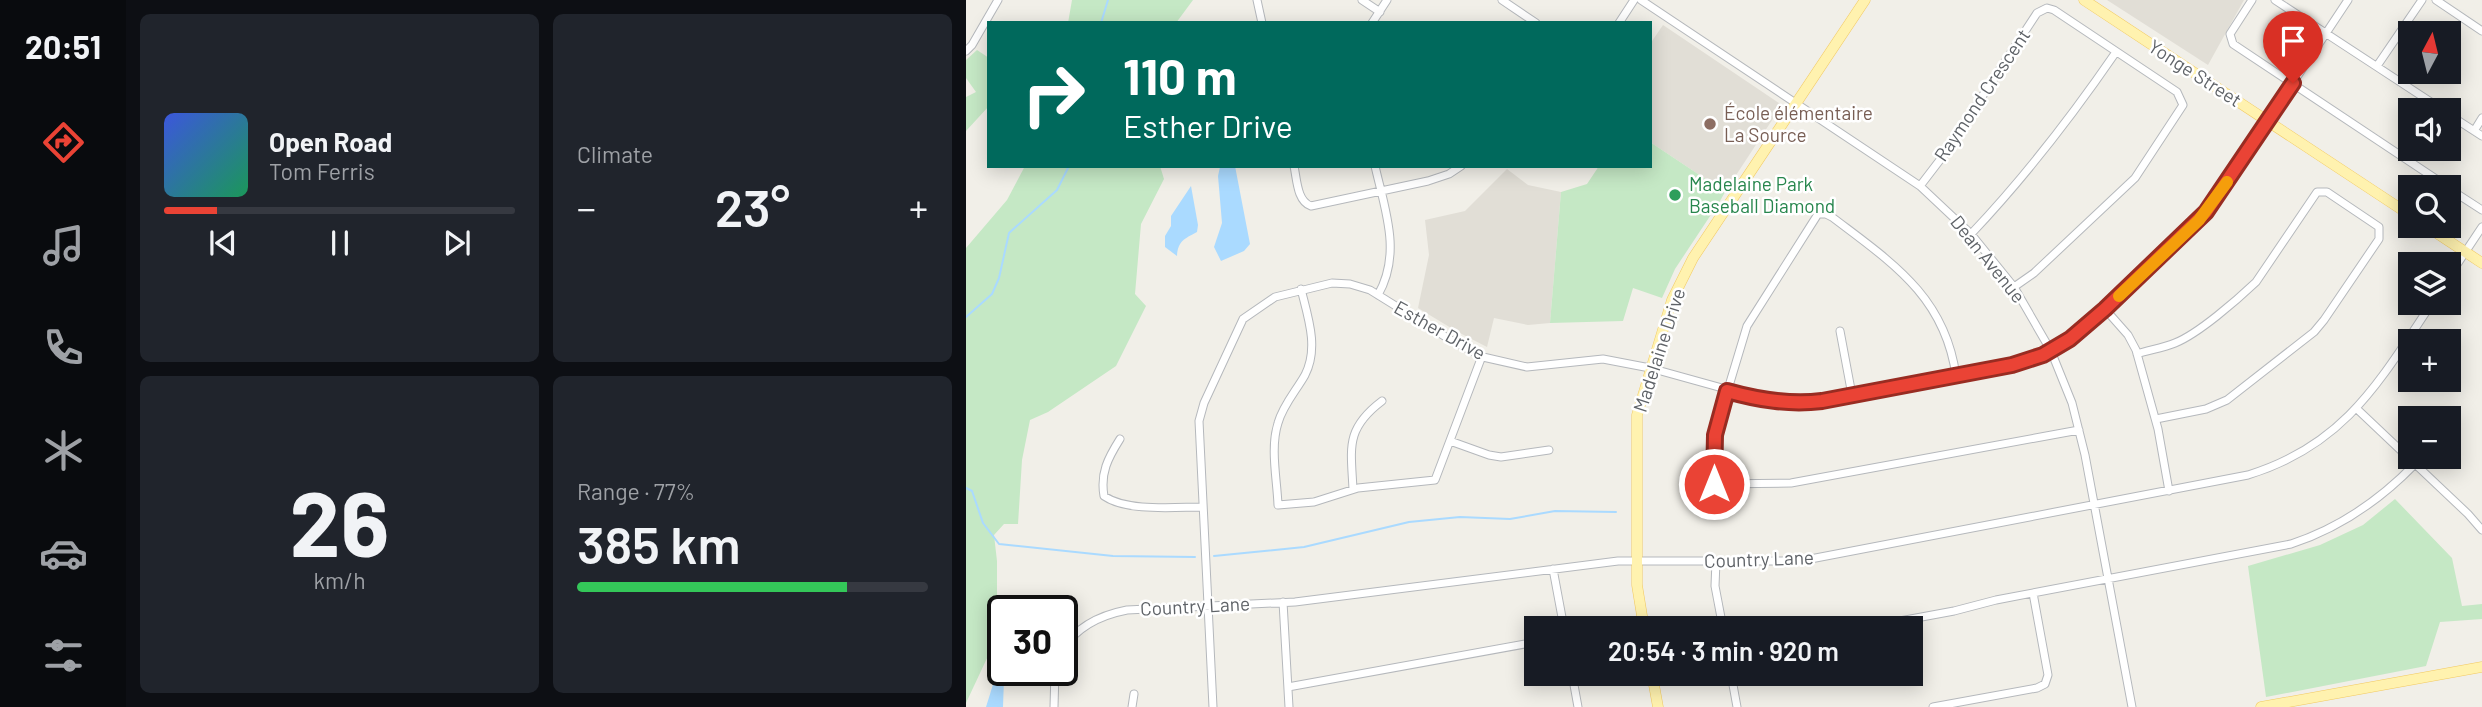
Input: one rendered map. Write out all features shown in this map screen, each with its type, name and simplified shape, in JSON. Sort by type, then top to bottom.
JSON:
[{"type":"main road","name":"Madelaine Drive","points":[[1642,616],[1637,585],[1636,421],[1650,368],[1679,282],[1865,0]]},
{"type":"main road","name":"Yonge Street","points":[[2084,0],[2398,207]]},
{"type":"main road","points":[[2444,238],[2482,263]]},
{"type":"main road","points":[[2261,707],[2482,667]]},
{"type":"main road","points":[[1654,686],[1658,707]]},
{"type":"street","points":[[966,51],[998,0]]},
{"type":"street","points":[[1257,0],[1262,21]]},
{"type":"street","points":[[1362,0],[1380,12]]},
{"type":"street","points":[[1373,21],[1387,0]]},
{"type":"street","points":[[1502,0],[1533,21]]},
{"type":"street","points":[[1620,21],[1634,0]]},
{"type":"street","name":"Dean Avenue","points":[[1640,0],[1920,186],[1971,234],[2014,287],[2051,351],[2079,430],[2132,707]]},
{"type":"street","points":[[2252,0],[2230,34],[2233,44],[2429,175]]},
{"type":"street","points":[[2275,0],[2425,98]]},
{"type":"street","name":"Esther Drive","points":[[1213,707],[1199,421],[1203,403],[1243,319],[1275,297],[1301,289],[1340,283],[1360,286],[1482,356],[1527,367],[1603,359],[1650,368],[1759,400],[1788,403],[1817,401],[2012,365],[2051,351],[2078,333],[2206,212],[2348,0]]},
{"type":"street","points":[[2377,66],[2422,0]]},
{"type":"street","points":[[2437,0],[2482,31]]},
{"type":"street","name":"Raymond Crescent","points":[[1920,186],[1943,156],[2039,11],[2047,8],[2054,10],[2177,92],[2183,105],[2134,178],[2034,273],[2014,287]]},
{"type":"street","points":[[1971,234],[2047,148],[2077,110],[2116,52]]},
{"type":"street","points":[[2474,131],[2482,118]]},
{"type":"street","points":[[2461,122],[2482,136]]},
{"type":"street","points":[[1294,168],[1301,198],[1306,205],[1317,206],[1436,179],[1457,168]]},
{"type":"street","points":[[1375,168],[1392,253],[1388,275],[1378,295]]},
{"type":"street","points":[[2137,354],[2176,343],[2244,293],[2256,282],[2317,192],[2327,192],[2379,227],[2379,239],[2325,320],[2314,332],[2227,400],[2206,409],[2155,419]]},
{"type":"street","points":[[2461,197],[2482,211]]},
{"type":"street","points":[[1955,376],[1943,330],[1919,289],[1890,261],[1824,213],[1814,219],[1752,316],[1715,435],[1714,484],[1793,483],[2079,430]]},
{"type":"street","points":[[2461,258],[2482,228]]},
{"type":"street","points":[[1301,289],[1312,339],[1312,353],[1306,373],[1284,407],[1276,429],[1278,505],[1311,502],[1353,489],[1435,480],[1482,356]]},
{"type":"street","points":[[2105,309],[2129,336],[2137,354],[2155,419],[2169,491]]},
{"type":"street","name":"Country Lane","points":[[1078,633],[1088,623],[1107,613],[1127,610],[1283,603],[1637,561],[1804,560],[2248,475],[2274,466],[2314,444],[2357,409],[2379,383],[2424,315]]},
{"type":"street","points":[[1840,331],[1852,395]]},
{"type":"street","points":[[1353,489],[1353,436],[1363,419],[1382,401]]},
{"type":"street","points":[[2357,409],[2398,449]]},
{"type":"street","points":[[1120,439],[1106,461],[1102,485],[1104,496],[1112,502],[1150,507],[1203,507]]},
{"type":"street","points":[[1450,441],[1501,457],[1549,450]]},
{"type":"street","points":[[1923,617],[1996,600],[2263,551],[2308,538],[2342,522],[2374,502],[2410,469]]},
{"type":"street","points":[[2419,469],[2482,530]]},
{"type":"street","points":[[1716,561],[1716,588],[1721,616]]},
{"type":"street","points":[[1553,569],[1562,616]]},
{"type":"street","points":[[1933,707],[2037,688],[2045,684],[2048,675],[2033,593]]},
{"type":"street","points":[[1283,603],[1289,707]]},
{"type":"street","points":[[1288,687],[1524,644]]},
{"type":"street","points":[[1054,707],[1055,686]]},
{"type":"street","points":[[1573,686],[1575,706]]},
{"type":"street","points":[[1733,686],[1737,707]]},
{"type":"street","points":[[1132,707],[1134,694]]},
{"type":"shaded area","points":[[2107,0],[2244,0],[2208,65]]},
{"type":"shaded area","name":"École élémentaire La Source","points":[[1663,25],[1782,105],[1725,192],[1652,143],[1652,41]]},
{"type":"shaded area","points":[[1507,169],[1528,185],[1561,192],[1550,323],[1528,325],[1494,318],[1487,347],[1418,308],[1429,255],[1425,220],[1465,211]]},
{"type":"green space","points":[[1072,0],[1193,0],[1177,21],[1068,21]]},
{"type":"green space","points":[[977,50],[987,57],[987,108],[966,131],[966,97],[976,92],[966,78],[966,60]]},
{"type":"green space","points":[[1652,143],[1725,192],[1675,269],[1662,298],[1633,288],[1623,321],[1550,323],[1561,192],[1587,184],[1598,168],[1652,168]]},
{"type":"green space","points":[[1024,168],[1161,168],[1164,179],[1141,224],[1135,294],[1146,306],[1116,366],[1048,412],[1030,420],[1022,460],[1018,524],[1004,524],[994,535],[997,595],[987,595],[987,658],[966,703],[966,248],[1007,200]]},
{"type":"green space","points":[[2395,499],[2452,558],[2462,606],[2482,604],[2482,619],[2440,622],[2426,666],[2266,697],[2248,566],[2320,545],[2363,525]]},
{"type":"water","points":[[1220,168],[1235,168],[1250,244],[1244,251],[1221,261],[1214,247],[1222,223]]},
{"type":"water","points":[[1191,186],[1197,232],[1182,241],[1177,256],[1165,247],[1165,236],[1171,226],[1171,216]]},
{"type":"water","points":[[993,686],[1004,686],[1003,707],[986,707]]},
{"type":"waterway","points":[[1102,21],[1108,0]]},
{"type":"waterway","points":[[966,317],[992,294],[999,278],[1009,233],[1057,190],[1068,168]]},
{"type":"waterway","points":[[966,488],[972,491],[983,523],[999,544],[1113,556],[1195,557]]},
{"type":"waterway","points":[[1214,556],[1304,547],[1409,522],[1460,517],[1510,519],[1555,511],[1616,512]]},
{"type":"slow traffic","points":[[2119,296],[2199,220],[2227,182]]},
{"type":"place","name":"École élémentaire La Source","points":[[1710,124]]},
{"type":"place","name":"Madelaine Park Baseball Diamond","points":[[1675,195]]},
{"type":"route","points":[[1714,484],[1715,435],[1727,391],[1769,401],[1822,401],[2012,365],[2043,355],[2070,339],[2087,326],[2206,212],[2293,83]]}]
